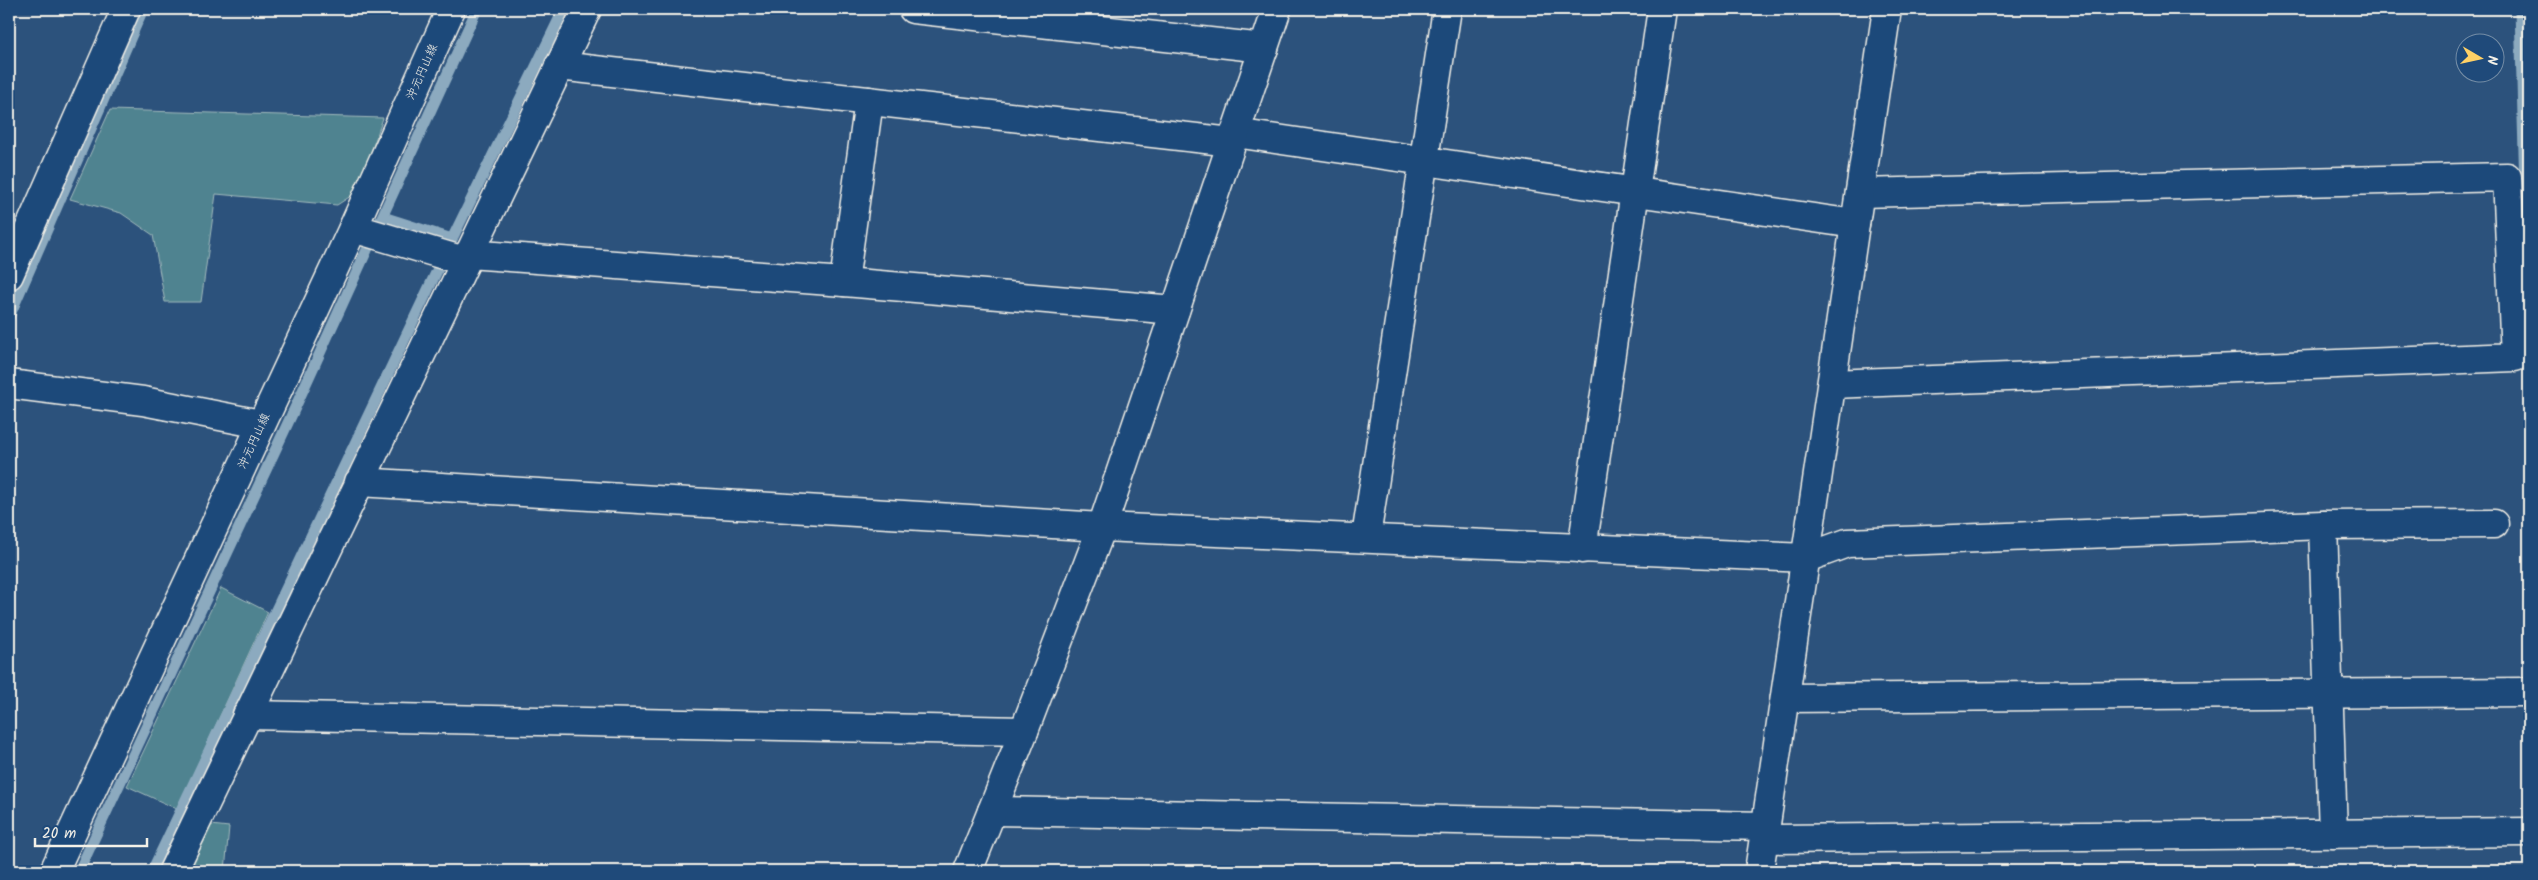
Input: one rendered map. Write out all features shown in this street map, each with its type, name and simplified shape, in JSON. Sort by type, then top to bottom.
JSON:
[{"type":"street","points":[[9,275],[21,224],[126,9]]},
{"type":"street","name":"沖元円山線","points":[[54,871],[261,424],[368,232],[451,9]]},
{"type":"street","points":[[173,871],[358,482],[454,256],[559,66],[587,9]]},
{"type":"street","points":[[913,9],[1264,48]]},
{"type":"street","points":[[968,871],[1102,527],[1278,9]]},
{"type":"street","points":[[1366,537],[1448,9]]},
{"type":"street","points":[[1582,549],[1662,9]]},
{"type":"street","points":[[1759,871],[1855,224],[1892,9]]},
{"type":"street","points":[[559,66],[869,101],[1233,137],[1426,160],[1855,224]]},
{"type":"street","points":[[844,282],[869,101]]},
{"type":"street","points":[[1832,384],[2515,357],[2507,177],[1860,193]]},
{"type":"street","points":[[368,232],[454,256],[844,282],[1175,310]]},
{"type":"street","points":[[9,384],[143,401],[261,424]]},
{"type":"street","points":[[358,482],[1102,527],[1366,537],[1582,549],[1806,558],[1847,543],[2323,525],[2494,524]]},
{"type":"street","points":[[2323,525],[2333,834]]},
{"type":"street","points":[[1785,698],[2524,692]]},
{"type":"street","points":[[247,715],[1024,731]]},
{"type":"street","points":[[992,811],[1765,833],[2333,834],[2529,832]]},
{"type":"green space","points":[[110,110],[383,118],[357,192],[337,205],[216,194],[201,302],[165,302],[153,235],[121,213],[70,199]]},
{"type":"green space","points":[[221,588],[268,612],[177,809],[127,786]]},
{"type":"green space","points":[[211,825],[229,827],[225,871],[189,871]]},
{"type":"waterway","points":[[9,317],[143,9]]},
{"type":"waterway","points":[[79,871],[294,410],[477,9]]},
{"type":"waterway","points":[[152,871],[452,239],[564,9]]},
{"type":"waterway","points":[[2520,9],[2529,332]]},
{"type":"waterway","points":[[383,217],[452,239]]}]
